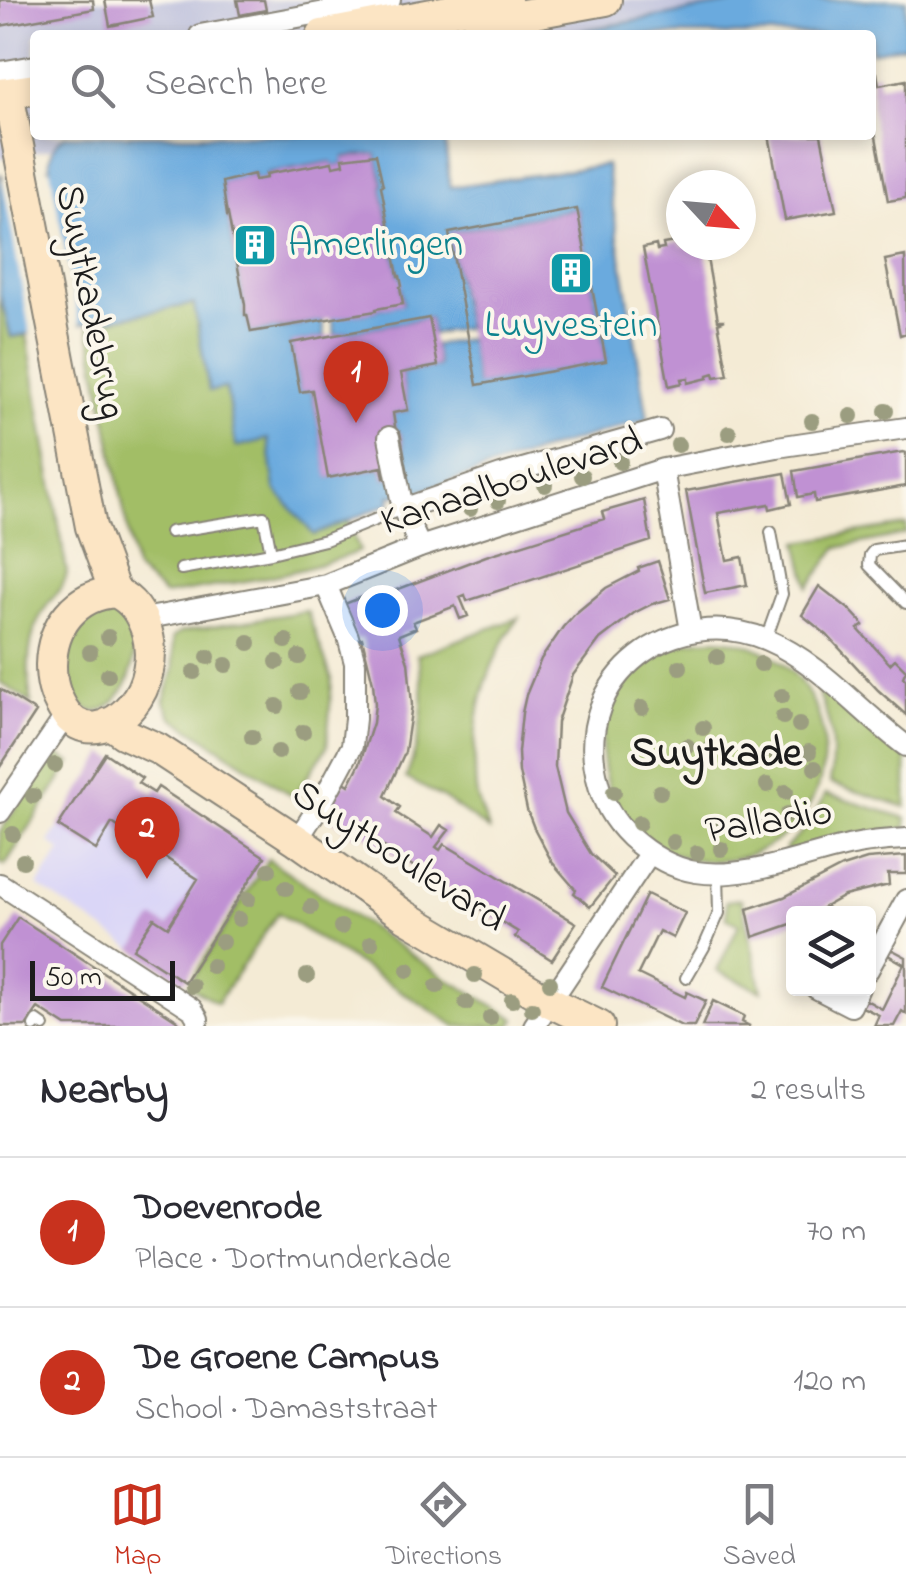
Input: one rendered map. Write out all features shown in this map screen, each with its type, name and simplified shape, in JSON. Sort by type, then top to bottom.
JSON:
[{"type":"street","points":[[231,30],[390,0]]},
{"type":"street","points":[[313,17],[506,0]]},
{"type":"street","points":[[449,30],[606,0]]},
{"type":"street","points":[[13,99],[30,74]]},
{"type":"street","name":"Suytkadebrug","points":[[13,99],[101,595]]},
{"type":"street","name":"Kanaalboulevard","points":[[143,619],[326,585],[420,547],[662,469],[906,428]]},
{"type":"street","points":[[402,502],[660,430]]},
{"type":"street","points":[[389,437],[402,502],[420,547]]},
{"type":"street","points":[[662,469],[691,630]]},
{"type":"street","points":[[297,840],[352,746],[356,719],[355,663],[326,585]]},
{"type":"street","points":[[101,595],[125,596],[143,619],[150,658],[145,683],[121,714],[94,729],[79,726],[66,715],[53,692],[52,646],[57,631],[76,606],[101,595]]},
{"type":"street","name":"Palladio","points":[[906,746],[812,667],[766,640],[744,632],[691,630],[666,639],[628,665],[598,708],[592,735],[600,795],[620,828],[649,854],[675,866],[697,872],[758,868],[856,844],[906,839]]},
{"type":"street","name":"Suytboulevard","points":[[121,714],[123,733],[158,749],[297,840],[542,1014],[598,1026]]},
{"type":"street","points":[[0,812],[66,715]]},
{"type":"street","points":[[542,1014],[649,854]]},
{"type":"street","points":[[0,884],[192,1009],[197,1026]]},
{"type":"street","points":[[876,951],[906,900]]},
{"type":"street","points":[[832,996],[851,1006],[855,996]]},
{"type":"lane","points":[[180,569],[325,540],[402,502]]},
{"type":"lane","points":[[170,532],[264,517],[271,552]]},
{"type":"lane","points":[[766,640],[782,594],[771,532]]},
{"type":"lane","points":[[906,545],[874,550],[870,555],[870,564],[906,603]]},
{"type":"lane","points":[[686,978],[719,913],[718,872]]},
{"type":"lane","points":[[34,1026],[37,1021],[44,1026]]},
{"type":"shaded area","points":[[0,0],[778,0],[631,30],[30,30],[30,140],[93,140],[0,159]]},
{"type":"shaded area","points":[[98,768],[256,872],[183,982],[38,886],[61,851],[49,842]]},
{"type":"green space","points":[[0,295],[11,337],[27,335],[67,573],[62,587],[39,618],[31,641],[31,703],[0,682]]},
{"type":"green space","points":[[194,304],[209,390],[226,387],[236,447],[268,439],[276,489],[314,535],[347,520],[360,551],[287,573],[164,595],[135,569],[88,324]]},
{"type":"green space","points":[[906,525],[906,534],[837,548],[809,587],[798,542]]},
{"type":"green space","points":[[100,608],[116,612],[127,622],[134,656],[122,691],[111,705],[95,712],[80,705],[71,693],[67,663],[79,631]]},
{"type":"green space","points":[[307,611],[332,679],[327,747],[294,797],[172,717],[164,701],[174,668],[172,638],[181,632]]},
{"type":"green space","points":[[518,618],[490,671],[476,728],[476,788],[489,830],[406,778],[421,717],[422,685],[417,655]]},
{"type":"green space","points":[[713,639],[756,647],[792,671],[816,707],[824,750],[816,793],[792,829],[756,853],[713,861],[670,853],[634,829],[610,793],[602,750],[610,707],[634,671],[670,647]]},
{"type":"green space","points":[[819,688],[906,757],[906,807],[830,783],[831,735]]},
{"type":"green space","points":[[52,751],[71,763],[5,865],[0,862],[0,832]]},
{"type":"green space","points":[[826,794],[906,818],[906,828],[850,836],[787,853],[786,848],[809,824]]},
{"type":"green space","points":[[268,859],[446,978],[516,1019],[511,1026],[456,1026],[278,913],[217,1003],[188,985]]},
{"type":"green space","points":[[741,899],[762,991],[717,971],[739,924],[727,918],[726,901]]},
{"type":"water","points":[[753,0],[906,0],[906,45],[876,51],[876,30],[584,30]]},
{"type":"water","points":[[60,140],[445,140],[450,187],[606,165],[648,419],[410,495],[390,496],[391,503],[314,535],[275,489],[268,439],[236,447],[226,388],[209,391],[194,304],[11,337],[0,295],[0,173],[2,178],[50,169],[53,150]],"holes":[[[376,154],[403,303],[332,317],[335,335],[429,318],[432,334],[466,328],[449,233],[577,209],[606,360],[477,384],[469,339],[434,345],[438,366],[401,373],[408,410],[393,413],[408,474],[385,478],[382,467],[329,477],[312,390],[300,391],[291,344],[325,337],[322,319],[251,332],[222,183],[254,174],[255,180],[267,178],[267,173],[331,162],[333,166],[344,164],[344,157]]]},
{"type":"pier","points":[[45,166],[50,169],[80,329],[31,338],[2,178],[5,173]]},
{"type":"building","points":[[0,0],[93,0],[94,9],[0,26]]},
{"type":"building","points":[[105,0],[149,0],[153,17],[110,26]]},
{"type":"building","points":[[237,0],[264,0],[266,10],[240,15]]},
{"type":"building","points":[[876,73],[879,85],[906,80],[906,198],[888,201],[876,137]]},
{"type":"building","points":[[770,140],[822,140],[836,211],[785,220]]},
{"type":"building","name":"Amerlingen","points":[[376,154],[403,304],[251,332],[222,182],[254,174],[255,180],[267,178],[266,174],[332,162],[333,166],[344,164],[343,158]]},
{"type":"building","points":[[577,209],[606,361],[477,385],[449,233]]},
{"type":"building","points":[[666,244],[666,260],[707,260],[718,320],[725,320],[718,323],[728,375],[715,377],[714,373],[688,383],[688,378],[681,379],[682,383],[669,386],[643,248],[656,245],[657,250],[664,249]]},
{"type":"building","points":[[905,256],[906,333],[900,335],[885,260]]},
{"type":"building","points":[[429,318],[438,366],[401,373],[408,410],[393,413],[408,474],[384,478],[382,467],[328,478],[312,390],[300,392],[291,343]]},
{"type":"building","points":[[903,452],[906,486],[815,502],[814,494],[798,497],[794,471]]},
{"type":"building","points":[[785,473],[791,504],[718,513],[727,560],[742,557],[747,585],[705,593],[686,491]]},
{"type":"building","points":[[644,500],[651,541],[467,601],[465,595],[460,597],[468,616],[460,619],[455,606],[413,622],[416,628],[399,635],[408,662],[412,705],[405,752],[385,796],[400,807],[396,813],[433,837],[441,825],[449,830],[436,847],[440,850],[444,844],[576,923],[552,960],[515,937],[518,932],[360,831],[357,836],[323,812],[344,782],[349,785],[360,763],[375,704],[362,638],[356,640],[342,605],[380,590],[383,595],[486,556],[604,519],[602,512]]},
{"type":"building","points":[[658,561],[670,599],[634,613],[600,639],[573,675],[557,722],[555,767],[566,813],[591,854],[615,876],[590,907],[574,893],[576,890],[552,862],[527,810],[519,772],[522,713],[541,659],[563,627],[606,588],[639,571],[638,568]]},
{"type":"building","points":[[819,586],[864,625],[858,629],[890,664],[895,659],[906,670],[906,715],[802,615]]},
{"type":"building","points":[[0,689],[36,712],[0,767]]},
{"type":"building","points":[[105,753],[142,778],[138,783],[154,793],[158,787],[265,857],[184,982],[133,949],[154,918],[168,927],[198,879],[112,823],[96,850],[58,826]]},
{"type":"building","points":[[906,856],[906,874],[888,874],[889,885],[844,896],[826,906],[786,906],[786,926],[753,937],[747,909],[784,897],[842,867],[867,859]]},
{"type":"building","points":[[647,894],[685,913],[673,938],[659,931],[638,974],[685,997],[687,992],[706,1001],[694,1026],[682,1026],[602,987]]},
{"type":"building","points":[[18,917],[178,1021],[175,1026],[66,1026],[38,1008],[26,1026],[0,1026],[0,945]]},
{"type":"building","points":[[891,949],[906,957],[906,1014],[902,1011],[894,1026],[874,1026],[879,1015],[862,1007],[866,1000],[882,1009],[904,964],[888,955]]},
{"type":"building","points":[[713,1001],[744,1016],[742,1022],[750,1026],[702,1026]]},
{"type":"place","name":"Amerlingen","points":[[255,245]]},
{"type":"place","name":"Luyvestein","points":[[571,273]]},
{"type":"place","name":"Doevenrode","points":[[356,423]]},
{"type":"place","name":"De Groene Campus","points":[[147,879]]},
{"type":"district","name":"Suytkade","points":[[716,754]]}]
